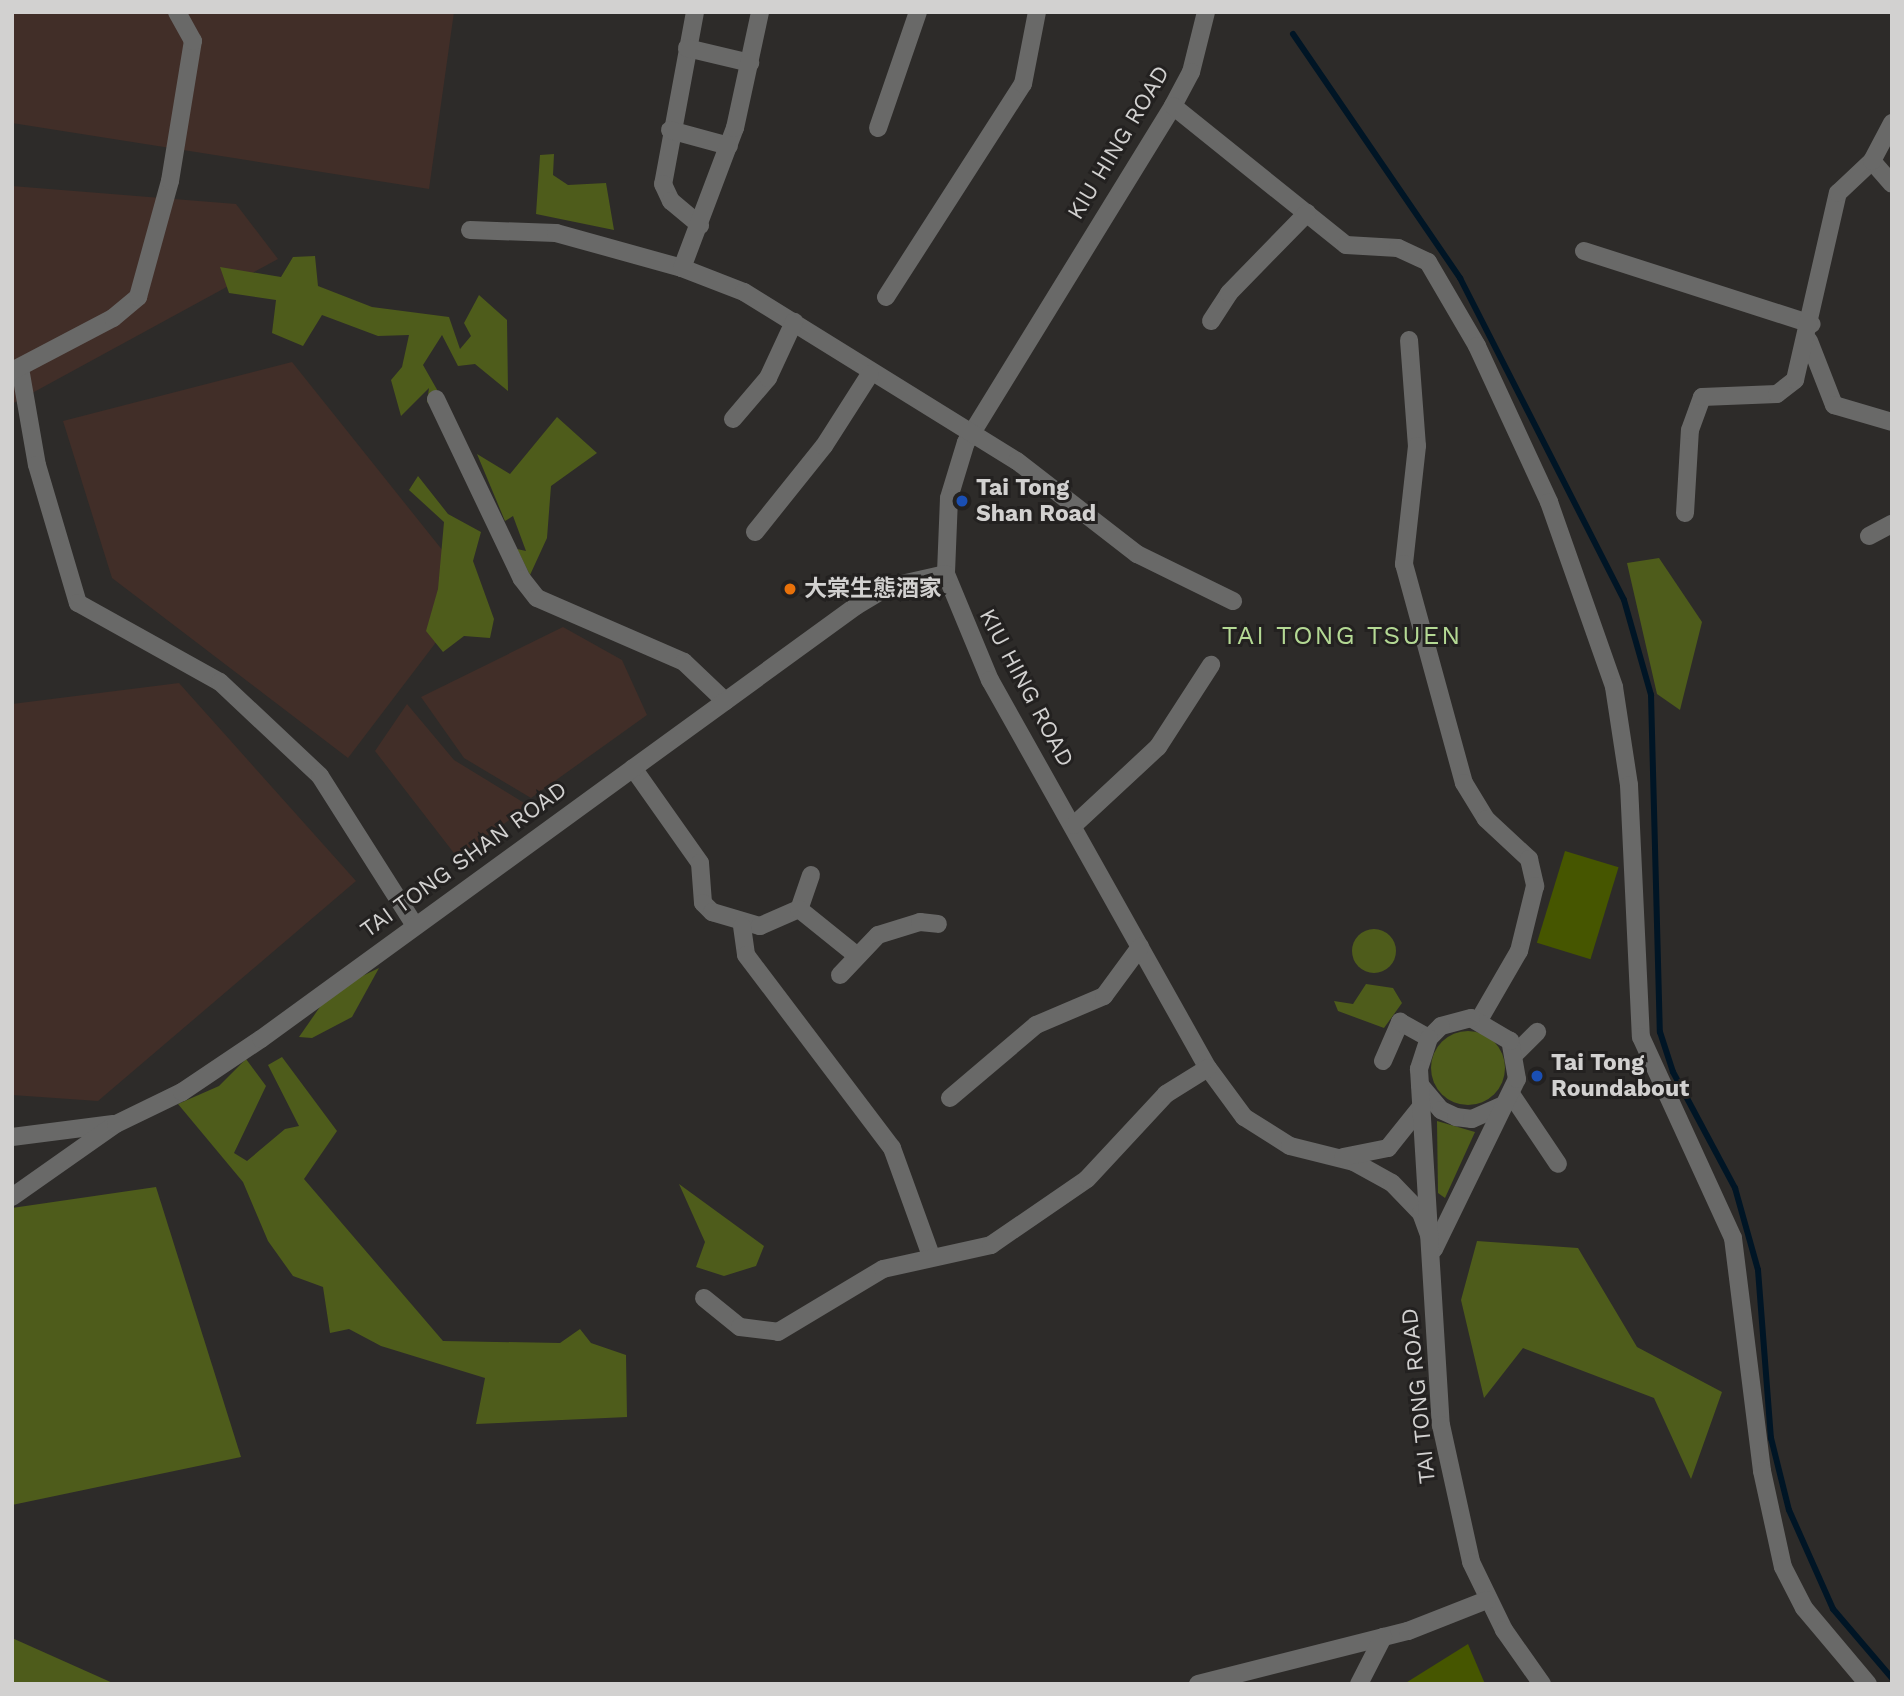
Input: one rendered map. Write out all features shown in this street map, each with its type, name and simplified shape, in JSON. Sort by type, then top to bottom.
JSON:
[{"type":"street","points":[[177,12],[194,41],[170,181],[138,297],[16,370],[37,464],[78,603],[220,682],[320,776],[414,924]]},
{"type":"street","points":[[695,12],[670,130],[663,184],[671,201],[700,225]]},
{"type":"street","points":[[682,268],[729,146],[760,12]]},
{"type":"street","points":[[878,128],[918,12]]},
{"type":"street","points":[[886,297],[1023,85],[1037,12]]},
{"type":"street","name":"KIU HING ROAD","points":[[1206,12],[1191,72],[1173,106],[970,434],[949,498],[946,575],[971,644],[1208,1068],[1244,1117],[1265,1133],[1336,1157],[1402,1191],[1421,1213],[1434,1249]]},
{"type":"street","points":[[687,48],[750,63]]},
{"type":"street","points":[[1173,106],[1346,245],[1398,248],[1428,262],[1476,346],[1549,502],[1614,687],[1629,785],[1641,1037],[1733,1238],[1762,1471],[1783,1567],[1804,1608],[1868,1684]]},
{"type":"street","points":[[1685,513],[1690,430],[1702,397],[1777,394],[1795,380],[1810,333],[1838,193],[1872,161],[1892,123]]},
{"type":"street","points":[[670,130],[729,146]]},
{"type":"street","points":[[1872,161],[1892,184]]},
{"type":"street","points":[[1211,321],[1228,293],[1307,213]]},
{"type":"street","points":[[470,230],[537,229],[682,268],[794,322],[870,374],[1070,497],[1137,554],[1233,601]]},
{"type":"street","points":[[1584,251],[1810,333]]},
{"type":"street","points":[[733,419],[768,378],[794,322]]},
{"type":"street","points":[[1810,333],[1834,405],[1892,422]]},
{"type":"street","points":[[1409,340],[1417,446],[1404,564],[1464,783],[1486,819],[1529,859],[1535,886],[1519,951],[1479,1020]]},
{"type":"street","points":[[755,532],[824,446],[870,374]]},
{"type":"street","points":[[436,399],[522,579],[537,598],[684,662],[725,701]]},
{"type":"street","points":[[1869,536],[1892,524]]},
{"type":"street","name":"TAI TONG SHAN ROAD","points":[[12,1196],[117,1124],[182,1093],[725,701],[888,587],[946,575]]},
{"type":"street","points":[[1074,825],[1158,747],[1212,665]]},
{"type":"street","points":[[633,768],[700,863],[703,903],[742,926],[760,926],[799,909],[811,875]]},
{"type":"street","points":[[799,909],[856,955]]},
{"type":"street","points":[[840,975],[856,955],[890,929],[938,924]]},
{"type":"street","points":[[742,926],[746,955],[892,1148],[931,1256]]},
{"type":"street","points":[[950,1098],[1036,1025],[1104,996],[1140,947]]},
{"type":"street","points":[[1383,1061],[1400,1023],[1429,1038],[1456,1020],[1479,1020],[1500,1030],[1516,1053],[1538,1032]]},
{"type":"street","name":"TAI TONG ROAD","points":[[1429,1038],[1419,1084],[1434,1249],[1447,1465],[1471,1562],[1487,1600],[1542,1684]]},
{"type":"street","name":"TAI TONG ROAD","points":[[1434,1249],[1506,1100],[1516,1053]]},
{"type":"street","points":[[704,1298],[740,1327],[778,1332],[883,1269],[931,1256],[991,1245],[1035,1218],[1087,1179],[1166,1094],[1208,1068]]},
{"type":"street","points":[[1419,1084],[1441,1110],[1456,1117],[1472,1118],[1506,1100],[1558,1164]]},
{"type":"street","points":[[1336,1157],[1388,1148],[1410,1127],[1421,1103]]},
{"type":"street","points":[[12,1137],[117,1124]]},
{"type":"street","points":[[1198,1684],[1383,1637],[1487,1600]]},
{"type":"street","points":[[1359,1684],[1383,1637]]},
{"type":"shaded area","points":[[12,12],[454,12],[429,189],[12,123]]},
{"type":"shaded area","points":[[12,186],[236,204],[278,259],[12,404]]},
{"type":"shaded area","points":[[292,362],[475,591],[348,758],[112,578],[63,421]]},
{"type":"shaded area","points":[[563,627],[622,660],[647,715],[531,798],[464,758],[421,697]]},
{"type":"shaded area","points":[[179,683],[356,881],[98,1101],[12,1095],[12,704]]},
{"type":"shaded area","points":[[407,704],[454,760],[529,806],[457,857],[375,751]]},
{"type":"green space","points":[[554,154],[553,175],[568,185],[606,183],[614,230],[536,214],[540,155]]},
{"type":"green space","points":[[315,256],[318,286],[372,307],[449,317],[460,349],[471,336],[464,323],[479,295],[507,320],[508,391],[475,364],[458,366],[442,335],[423,365],[460,430],[427,402],[429,388],[401,416],[391,380],[402,367],[409,335],[378,336],[322,315],[303,346],[272,333],[276,300],[229,293],[220,267],[281,277],[293,257]]},
{"type":"green space","points":[[557,417],[597,453],[551,486],[547,538],[530,575],[517,549],[526,551],[513,516],[505,521],[477,454],[510,474]]},
{"type":"green space","points":[[418,476],[448,514],[481,532],[473,561],[494,619],[490,638],[464,636],[443,652],[426,631],[438,589],[444,522],[409,490]]},
{"type":"green space","points":[[1659,558],[1702,622],[1680,710],[1657,694],[1627,563]]},
{"type":"green space","points":[[1565,851],[1619,867],[1590,959],[1537,943]]},
{"type":"green space","points":[[1374,929],[1389,936],[1396,951],[1389,966],[1374,973],[1359,966],[1352,951],[1359,936]]},
{"type":"green space","points":[[379,968],[352,1017],[312,1038],[299,1037],[331,991]]},
{"type":"green space","points":[[1366,984],[1393,988],[1402,1003],[1384,1028],[1338,1011],[1334,1001],[1353,1004]]},
{"type":"green space","points":[[1468,1031],[1489,1037],[1499,1047],[1505,1068],[1499,1089],[1489,1099],[1468,1105],[1447,1099],[1437,1089],[1431,1068],[1437,1047],[1447,1037]]},
{"type":"green space","points":[[282,1057],[337,1131],[304,1179],[443,1341],[560,1343],[580,1329],[591,1343],[626,1355],[627,1417],[476,1424],[485,1378],[381,1346],[349,1329],[330,1333],[323,1287],[293,1276],[268,1241],[243,1182],[178,1104],[219,1086],[246,1059],[266,1086],[234,1153],[247,1161],[285,1129],[299,1126],[268,1065]]},
{"type":"green space","points":[[1437,1121],[1475,1132],[1445,1198],[1438,1193]]},
{"type":"green space","points":[[679,1184],[764,1246],[756,1266],[724,1276],[696,1267],[705,1242]]},
{"type":"green space","points":[[156,1187],[241,1457],[12,1505],[12,1208]]},
{"type":"green space","points":[[1477,1241],[1578,1248],[1637,1347],[1722,1392],[1691,1479],[1654,1398],[1523,1348],[1484,1398],[1461,1300]]},
{"type":"green space","points":[[12,1638],[115,1684],[12,1684]]},
{"type":"green space","points":[[1468,1644],[1485,1684],[1404,1684]]},
{"type":"waterway","points":[[1293,34],[1460,278],[1624,600],[1651,695],[1660,1032],[1673,1072],[1735,1188],[1758,1270],[1771,1438],[1789,1510],[1833,1609],[1892,1678]]},
{"type":"place","name":"Tai Tong Shan Road","points":[[962,501]]},
{"type":"place","name":"大棠生態酒家","points":[[790,589]]},
{"type":"place","name":"Tai Tong Roundabout","points":[[1537,1076]]},
{"type":"district","name":"TAI TONG TSUEN","points":[[1342,636]]}]
